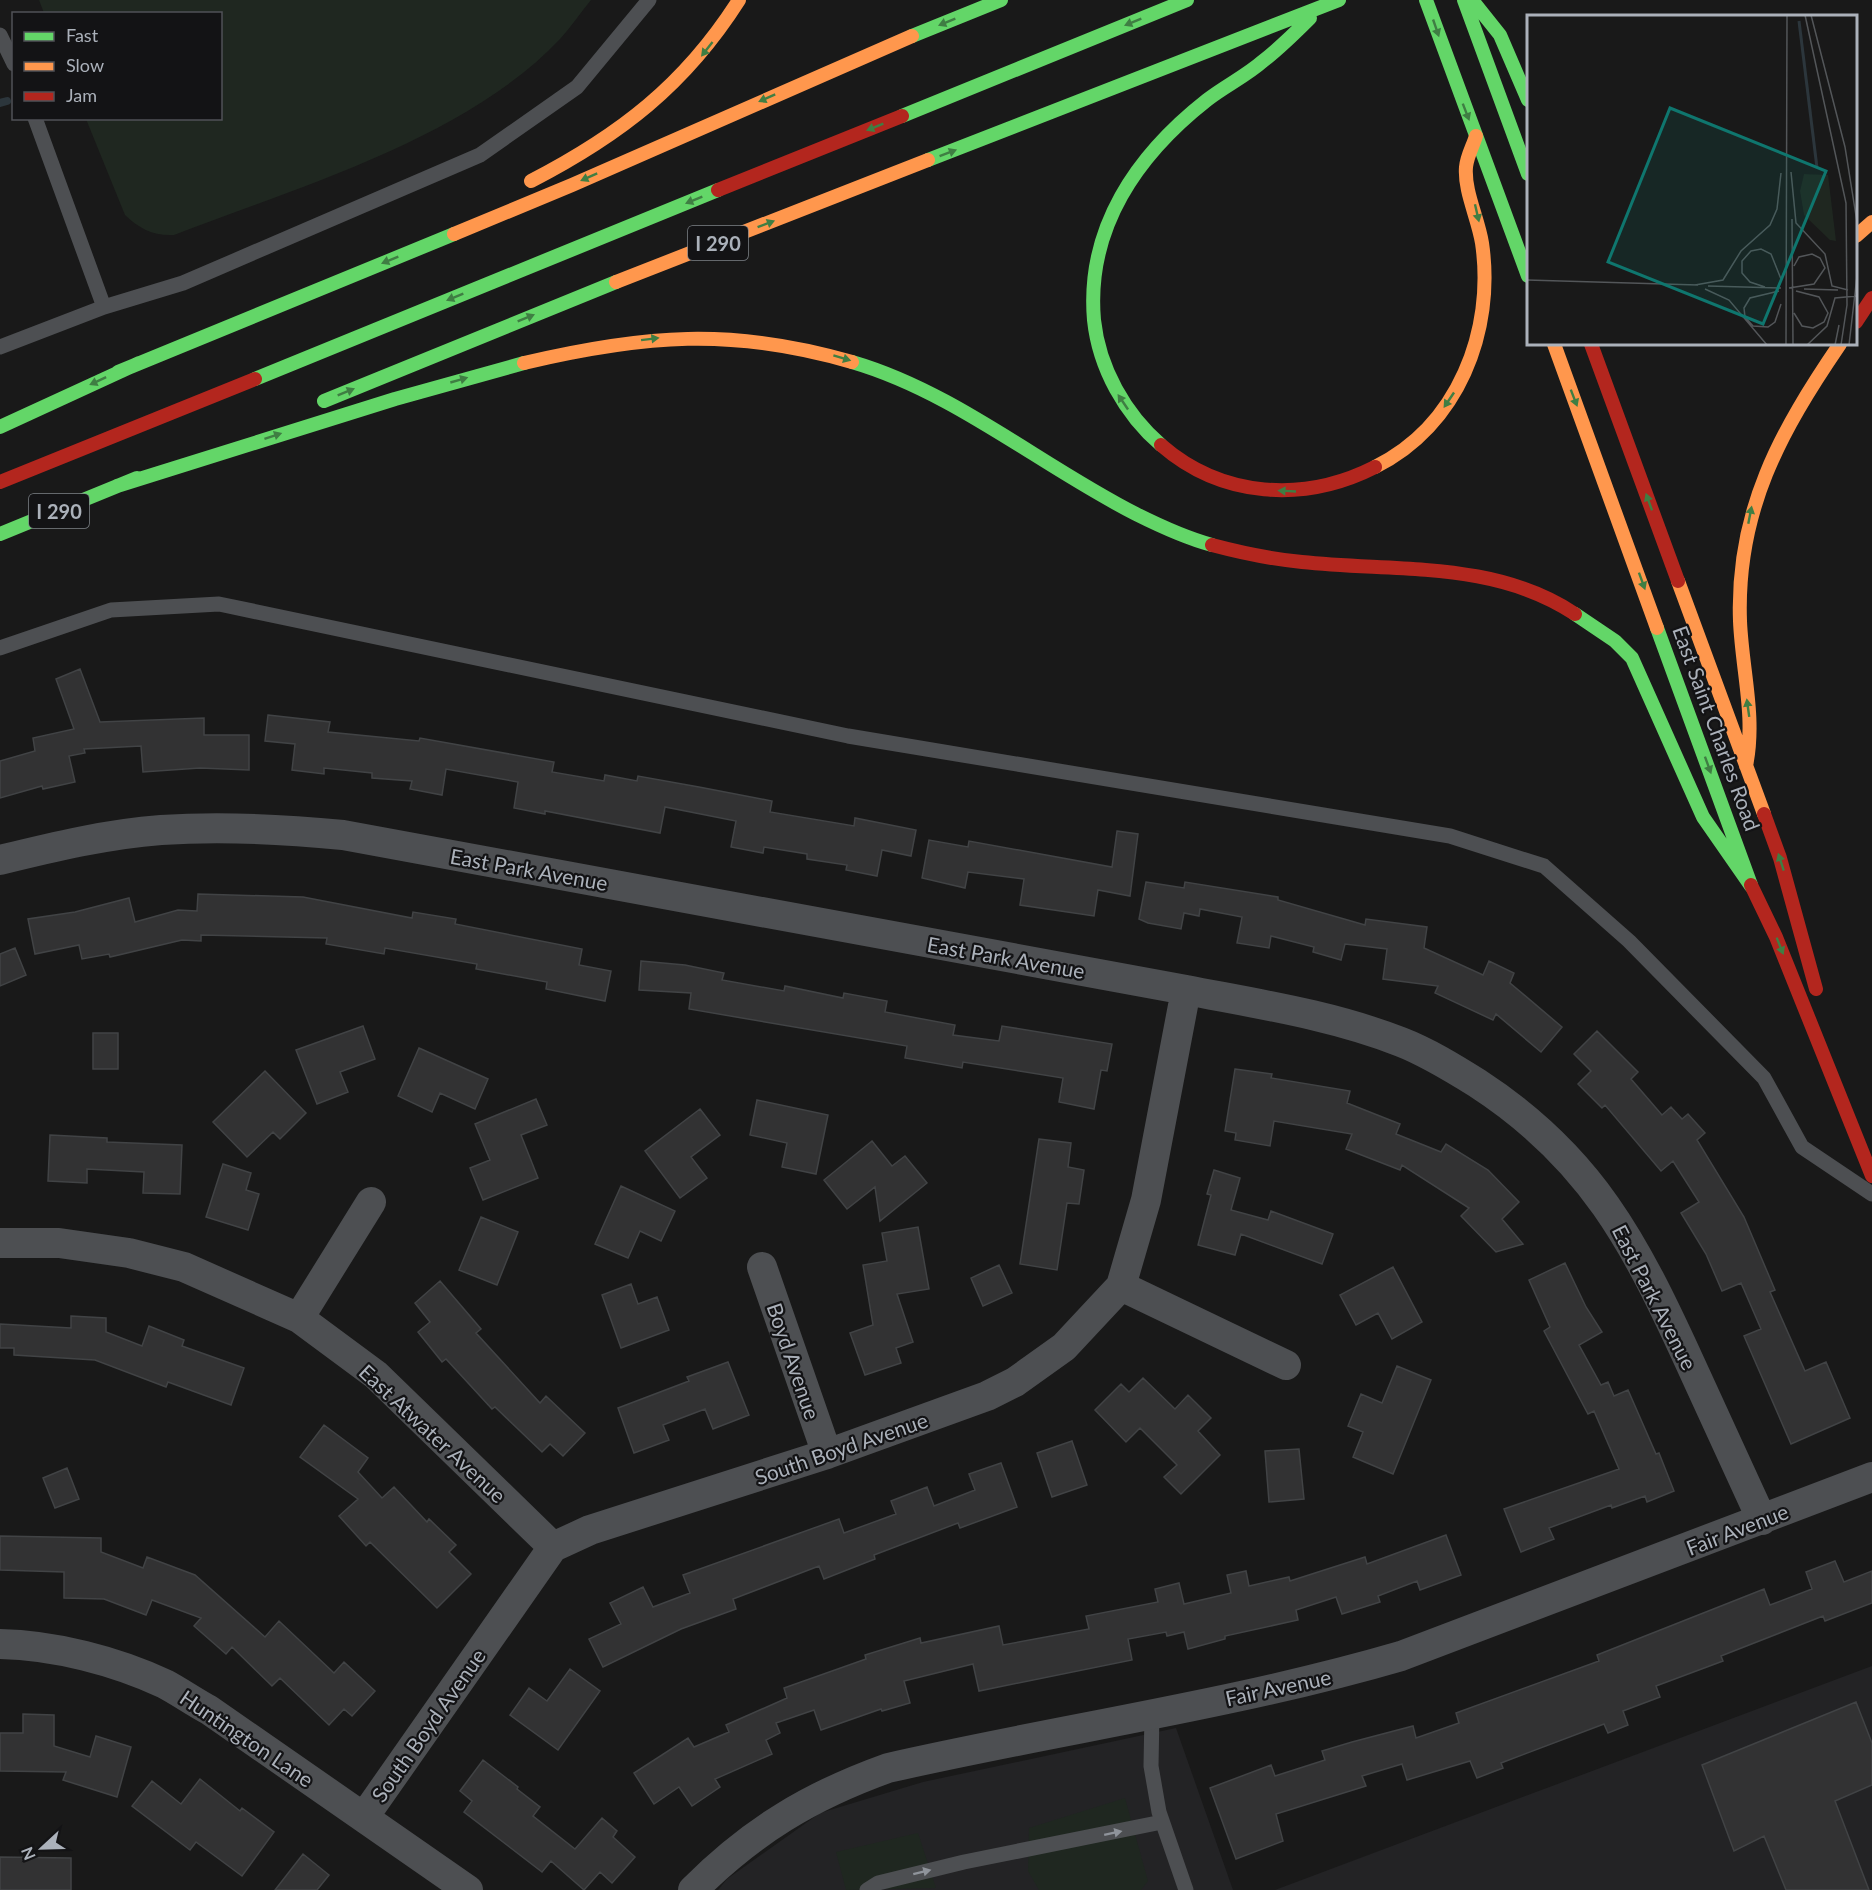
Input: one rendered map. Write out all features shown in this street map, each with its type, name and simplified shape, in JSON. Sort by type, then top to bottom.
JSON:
[{"type":"main road","points":[[519,186],[577,157],[637,119],[672,89],[708,48],[739,0]]},
{"type":"main road","points":[[118,372],[572,185],[857,58],[1001,0]]},
{"type":"main road","name":"I 290","points":[[0,482],[1187,0]]},
{"type":"main road","name":"I 290","points":[[314,405],[577,297],[1339,0]]},
{"type":"main road","points":[[1426,0],[1527,273]]},
{"type":"main road","points":[[1464,0],[1527,171]]},
{"type":"main road","points":[[1472,0],[1500,35],[1527,97]]},
{"type":"main road","points":[[1322,6],[1264,62],[1220,90],[1165,139],[1142,165],[1109,218],[1094,274],[1093,305],[1096,339],[1107,374],[1116,392],[1157,444],[1213,479],[1253,488],[1296,491],[1320,489],[1370,472],[1386,464],[1418,439],[1458,387],[1476,345],[1482,322],[1485,269],[1480,227],[1466,169],[1476,136]]},
{"type":"main road","points":[[1857,235],[1872,222]]},
{"type":"main road","points":[[0,427],[424,231]]},
{"type":"main road","points":[[1857,320],[1872,298]]},
{"type":"main road","points":[[117,486],[453,382],[605,344],[661,337],[720,336],[758,339],[810,348],[861,364],[906,382],[951,405],[1131,511],[1204,544],[1242,555],[1283,561],[1390,566],[1477,575],[1533,589],[1579,612],[1628,653],[1653,701],[1706,822],[1751,886]]},
{"type":"main road","name":"East Saint Charles Road","points":[[1554,345],[1751,886],[1776,937],[1852,1121],[1872,1176]]},
{"type":"main road","name":"East Saint Charles Road","points":[[1591,345],[1780,858],[1819,997]]},
{"type":"main road","points":[[1746,766],[1752,732],[1742,665],[1740,604],[1742,557],[1752,505],[1765,466],[1785,426],[1839,345]]},
{"type":"main road","name":"I 290","points":[[0,534],[270,423]]},
{"type":"main road","name":"East Saint Charles Road","points":[[1825,1020],[1852,1121]]},
{"type":"street","name":"East Park Avenue","points":[[0,860],[79,841],[160,830],[241,827],[344,835],[1324,1017],[1403,1042],[1455,1070],[1503,1100],[1548,1138],[1585,1177],[1625,1232],[1654,1286],[1762,1520]]},
{"type":"street","name":"South Boyd Avenue","points":[[364,1817],[553,1547],[590,1530],[826,1454],[987,1396],[1016,1382],[1064,1347],[1121,1286],[1146,1200],[1185,990]]},
{"type":"street","points":[[299,1318],[371,1202]]},
{"type":"street","name":"East Atwater Avenue","points":[[0,1243],[59,1243],[129,1253],[184,1267],[299,1318],[376,1375],[553,1547]]},
{"type":"street","name":"Boyd Avenue","points":[[762,1267],[826,1454]]},
{"type":"street","points":[[1121,1286],[1286,1365]]},
{"type":"street","name":"Fair Avenue","points":[[693,1890],[726,1857],[790,1811],[851,1781],[888,1768],[1339,1675],[1401,1656],[1872,1477]]},
{"type":"street","name":"Huntington Lane","points":[[0,1644],[66,1653],[113,1665],[164,1684],[209,1710],[468,1890]]},
{"type":"lane","points":[[0,347],[104,307],[183,283],[480,155],[577,87],[649,0]]},
{"type":"lane","points":[[0,34],[12,59]]},
{"type":"lane","points":[[36,120],[104,307]]},
{"type":"lane","points":[[0,648],[111,610],[219,604],[848,736],[1450,836],[1544,866],[1629,940],[1764,1078],[1802,1147],[1872,1194]]},
{"type":"lane","points":[[1152,1713],[1151,1766],[1162,1822],[1186,1890]]},
{"type":"lane","points":[[867,1890],[878,1883],[964,1862],[1162,1822]]},
{"type":"shaded area","points":[[39,0],[591,0],[560,39],[522,74],[478,105],[430,132],[379,156],[174,235],[147,231],[125,215],[86,120],[222,120],[222,12],[44,12]]},
{"type":"shaded area","points":[[1872,1666],[1872,1890],[1275,1890]]},
{"type":"shaded area","points":[[1176,1728],[1233,1890],[718,1890],[727,1879],[820,1813],[923,1782]]},
{"type":"shaded area","points":[[1125,1798],[1148,1881],[1141,1890],[1039,1890],[1028,1871],[1029,1828]]},
{"type":"shaded area","points":[[918,1833],[936,1888],[846,1890],[836,1852]]},
{"type":"building","points":[[80,669],[100,722],[204,718],[204,735],[249,735],[249,770],[200,768],[143,772],[141,746],[84,749],[85,753],[69,756],[75,782],[43,789],[42,786],[0,798],[0,761],[35,751],[33,738],[74,729],[56,679]]},
{"type":"building","points":[[268,715],[330,722],[328,732],[419,741],[420,738],[554,762],[552,772],[604,781],[605,775],[637,781],[638,776],[772,801],[770,812],[854,826],[855,818],[916,830],[911,856],[882,850],[877,876],[846,870],[847,865],[807,859],[807,854],[764,847],[763,853],[731,847],[736,821],[665,807],[660,833],[545,811],[545,814],[514,808],[518,782],[446,769],[442,795],[410,789],[412,781],[372,778],[372,773],[324,768],[324,774],[292,770],[295,744],[265,741]]},
{"type":"building","points":[[1117,831],[1138,834],[1130,896],[1098,890],[1094,916],[1020,905],[1024,879],[968,872],[965,888],[922,878],[929,840],[968,847],[969,841],[1112,867]]},
{"type":"building","points":[[1146,882],[1184,888],[1185,882],[1278,897],[1278,900],[1365,925],[1366,919],[1427,927],[1424,948],[1483,975],[1489,961],[1514,973],[1510,983],[1562,1027],[1541,1052],[1496,1014],[1493,1020],[1435,993],[1438,986],[1383,979],[1387,949],[1345,944],[1341,960],[1313,952],[1314,947],[1271,936],[1269,948],[1237,943],[1242,917],[1200,909],[1199,916],[1184,913],[1181,929],[1148,923],[1139,919]]},
{"type":"building","points":[[198,894],[303,897],[412,918],[413,912],[456,919],[455,924],[582,949],[579,965],[611,971],[605,1001],[546,989],[547,982],[476,969],[477,964],[385,948],[384,954],[326,944],[327,938],[201,935],[201,941],[182,940],[110,957],[109,954],[82,959],[79,945],[35,954],[28,919],[75,912],[129,898],[135,922],[178,910],[197,911]]},
{"type":"building","points":[[15,948],[26,975],[0,986],[0,954]]},
{"type":"building","points":[[641,961],[685,965],[724,973],[722,980],[784,991],[785,986],[843,998],[844,993],[887,1001],[885,1012],[955,1025],[953,1035],[999,1041],[1002,1026],[1112,1044],[1107,1071],[1101,1070],[1094,1109],[1059,1102],[1063,1078],[963,1062],[962,1068],[905,1058],[907,1046],[689,1009],[691,993],[639,990]]},
{"type":"building","points":[[363,1026],[375,1059],[340,1072],[348,1092],[317,1104],[296,1050]]},
{"type":"building","points":[[1597,1031],[1638,1072],[1631,1079],[1662,1115],[1671,1107],[1682,1119],[1688,1114],[1705,1133],[1697,1140],[1744,1217],[1775,1290],[1770,1292],[1805,1371],[1826,1362],[1850,1418],[1791,1444],[1744,1336],[1761,1329],[1741,1283],[1722,1291],[1706,1254],[1681,1213],[1699,1202],[1673,1161],[1661,1171],[1605,1105],[1602,1108],[1578,1084],[1591,1071],[1574,1054]]},
{"type":"building","points":[[93,1033],[118,1033],[118,1069],[93,1069]]},
{"type":"building","points":[[419,1048],[488,1079],[475,1109],[440,1093],[432,1112],[398,1096]]},
{"type":"building","points":[[1235,1069],[1272,1074],[1271,1078],[1350,1091],[1347,1103],[1400,1124],[1396,1134],[1441,1152],[1446,1144],[1488,1170],[1519,1202],[1502,1219],[1523,1244],[1496,1252],[1461,1216],[1469,1208],[1402,1165],[1400,1170],[1346,1149],[1352,1134],[1274,1121],[1270,1146],[1235,1140],[1236,1133],[1225,1131]]},
{"type":"building","points":[[265,1071],[306,1113],[280,1139],[273,1132],[247,1157],[213,1122]]},
{"type":"building","points":[[536,1099],[547,1125],[521,1135],[538,1178],[483,1200],[470,1168],[490,1160],[475,1124]]},
{"type":"building","points":[[757,1100],[828,1115],[816,1174],[782,1167],[787,1143],[750,1135]]},
{"type":"building","points":[[700,1109],[720,1135],[691,1157],[707,1178],[680,1198],[645,1151]]},
{"type":"building","points":[[50,1135],[107,1138],[107,1142],[182,1145],[180,1194],[143,1193],[144,1172],[87,1169],[87,1183],[48,1181]]},
{"type":"building","points":[[1039,1139],[1071,1143],[1068,1167],[1084,1170],[1079,1204],[1067,1203],[1057,1270],[1020,1264]]},
{"type":"building","points":[[872,1141],[892,1166],[905,1156],[927,1183],[880,1221],[875,1187],[847,1209],[824,1180]]},
{"type":"building","points":[[223,1164],[251,1173],[246,1190],[259,1194],[248,1230],[206,1217]]},
{"type":"building","points":[[1214,1170],[1240,1178],[1231,1210],[1268,1220],[1271,1211],[1333,1234],[1322,1264],[1241,1234],[1235,1255],[1198,1245],[1211,1195],[1207,1194]]},
{"type":"building","points":[[621,1186],[675,1211],[661,1241],[640,1231],[628,1258],[595,1244]]},
{"type":"building","points":[[481,1217],[518,1232],[497,1285],[459,1270]]},
{"type":"building","points":[[918,1227],[929,1289],[897,1294],[913,1342],[896,1348],[901,1363],[865,1375],[850,1333],[873,1325],[863,1265],[887,1261],[882,1233]]},
{"type":"building","points":[[1565,1263],[1586,1307],[1602,1332],[1579,1345],[1601,1385],[1608,1382],[1614,1396],[1628,1390],[1656,1454],[1659,1453],[1674,1491],[1647,1502],[1645,1496],[1612,1508],[1611,1505],[1549,1528],[1554,1539],[1521,1552],[1504,1509],[1619,1469],[1594,1411],[1588,1414],[1544,1331],[1550,1327],[1529,1280]]},
{"type":"building","points":[[999,1265],[1012,1293],[983,1306],[971,1278]]},
{"type":"building","points":[[1393,1267],[1422,1322],[1392,1339],[1378,1313],[1356,1325],[1340,1295]]},
{"type":"building","points":[[440,1281],[481,1329],[476,1333],[540,1403],[546,1396],[585,1433],[563,1456],[550,1444],[542,1452],[495,1407],[492,1409],[446,1359],[442,1362],[418,1332],[430,1322],[415,1303]]},
{"type":"building","points":[[631,1284],[638,1304],[657,1297],[669,1330],[621,1348],[602,1295]]},
{"type":"building","points":[[71,1316],[106,1318],[106,1332],[142,1346],[149,1326],[184,1340],[182,1346],[244,1368],[231,1405],[168,1382],[166,1387],[95,1360],[14,1355],[14,1348],[0,1348],[0,1324],[71,1328]]},
{"type":"building","points":[[728,1362],[749,1415],[713,1429],[705,1409],[663,1425],[669,1440],[634,1453],[618,1408],[689,1381],[687,1377]]},
{"type":"building","points":[[1397,1366],[1431,1380],[1393,1474],[1353,1457],[1363,1432],[1348,1426],[1361,1394],[1382,1403]]},
{"type":"building","points":[[1143,1378],[1175,1409],[1188,1395],[1211,1418],[1198,1431],[1220,1455],[1181,1494],[1164,1477],[1177,1465],[1140,1428],[1126,1442],[1095,1410],[1121,1384],[1129,1392]]},
{"type":"building","points":[[324,1425],[368,1458],[358,1472],[382,1498],[394,1487],[427,1522],[429,1519],[456,1545],[449,1552],[471,1574],[437,1608],[370,1542],[366,1546],[339,1516],[358,1499],[300,1457]]},
{"type":"building","points":[[1072,1441],[1087,1485],[1052,1497],[1037,1453]]},
{"type":"building","points":[[1299,1449],[1304,1499],[1269,1502],[1265,1451]]},
{"type":"building","points":[[1001,1463],[1017,1507],[960,1528],[958,1523],[874,1555],[875,1559],[824,1579],[819,1566],[733,1599],[736,1609],[681,1629],[603,1667],[589,1639],[621,1624],[610,1603],[643,1587],[653,1607],[690,1593],[683,1575],[839,1519],[844,1533],[896,1514],[891,1501],[927,1487],[934,1506],[975,1490],[969,1474]]},
{"type":"building","points":[[67,1468],[79,1499],[55,1508],[43,1478]]},
{"type":"building","points":[[1446,1535],[1461,1575],[1420,1590],[1417,1581],[1378,1596],[1380,1602],[1342,1614],[1336,1597],[1296,1610],[1298,1620],[1225,1636],[1225,1639],[1188,1649],[1184,1632],[1167,1636],[1166,1632],[1128,1639],[1132,1660],[979,1691],[973,1664],[904,1681],[910,1703],[882,1711],[881,1709],[821,1730],[814,1710],[776,1723],[780,1733],[766,1740],[772,1754],[715,1779],[720,1787],[692,1806],[679,1787],[654,1804],[634,1773],[688,1738],[694,1747],[729,1732],[726,1725],[787,1698],[784,1688],[866,1659],[865,1655],[920,1638],[921,1643],[999,1626],[1003,1645],[1089,1629],[1086,1616],[1158,1602],[1155,1589],[1179,1583],[1184,1604],[1231,1593],[1227,1575],[1246,1571],[1249,1586],[1289,1577],[1290,1581],[1365,1557],[1367,1564]]},
{"type":"building","points":[[0,1536],[101,1538],[101,1552],[143,1568],[147,1557],[195,1575],[265,1637],[279,1621],[334,1673],[344,1662],[375,1691],[352,1716],[344,1709],[329,1725],[280,1678],[272,1686],[232,1647],[226,1654],[194,1626],[201,1618],[152,1600],[146,1615],[104,1599],[64,1598],[64,1572],[0,1570]]},
{"type":"building","points":[[1835,1561],[1844,1582],[1872,1571],[1872,1603],[1825,1621],[1823,1616],[1721,1656],[1723,1661],[1656,1686],[1660,1697],[1623,1711],[1628,1725],[1608,1733],[1604,1724],[1501,1763],[1503,1768],[1477,1778],[1470,1761],[1407,1780],[1402,1764],[1362,1776],[1366,1786],[1276,1814],[1283,1841],[1236,1859],[1210,1788],[1271,1765],[1275,1776],[1325,1760],[1322,1751],[1413,1726],[1416,1738],[1459,1723],[1456,1713],[1599,1661],[1597,1655],[1764,1589],[1770,1605],[1812,1589],[1806,1572]]},
{"type":"building","points":[[570,1669],[600,1691],[558,1750],[510,1715],[529,1688],[547,1701]]},
{"type":"building","points":[[1856,1702],[1872,1743],[1872,1785],[1835,1801],[1869,1890],[1786,1890],[1764,1836],[1734,1851],[1702,1765]]},
{"type":"building","points":[[23,1714],[54,1715],[54,1746],[90,1757],[96,1736],[131,1747],[117,1797],[63,1780],[66,1772],[0,1771],[0,1733],[23,1733]]},
{"type":"building","points":[[483,1760],[540,1807],[533,1816],[575,1849],[602,1818],[617,1831],[613,1837],[635,1857],[612,1883],[600,1872],[584,1890],[551,1861],[542,1872],[464,1812],[472,1801],[460,1791]]},
{"type":"building","points":[[200,1779],[240,1811],[242,1808],[274,1832],[242,1876],[196,1842],[190,1850],[132,1806],[152,1781],[181,1804]]},
{"type":"building","points":[[303,1854],[329,1875],[317,1890],[275,1890]]},
{"type":"building","points":[[0,1857],[71,1858],[71,1890],[0,1890]]},
{"type":"waterway","points":[[0,103],[7,101]]},
{"type":"traffic: fast","points":[[912,36],[1001,0]]},
{"type":"traffic: fast","points":[[902,116],[1187,0]]},
{"type":"traffic: fast","points":[[928,160],[1339,0]]},
{"type":"traffic: fast","points":[[1426,0],[1527,273]]},
{"type":"traffic: fast","points":[[1464,0],[1527,171]]},
{"type":"traffic: fast","points":[[1472,0],[1500,35],[1527,98]]},
{"type":"traffic: fast","points":[[1161,445],[1136,419],[1116,389],[1097,338],[1094,320],[1094,286],[1098,255],[1108,224],[1121,196],[1138,170],[1182,121],[1281,46],[1310,18]]},
{"type":"traffic: fast","points":[[255,379],[718,190]]},
{"type":"traffic: fast","points":[[118,372],[454,234]]},
{"type":"traffic: fast","points":[[324,401],[616,282]]},
{"type":"traffic: fast","points":[[852,362],[890,375],[962,411],[1136,514],[1212,545]]},
{"type":"traffic: fast","points":[[0,427],[139,363]]},
{"type":"traffic: fast","points":[[117,486],[395,399],[524,363]]},
{"type":"traffic: fast","points":[[0,534],[137,478]]},
{"type":"traffic: fast","points":[[1575,614],[1615,641],[1632,658],[1703,817],[1751,886]]},
{"type":"traffic: fast","points":[[1657,628],[1751,885]]},
{"type":"traffic: slow","points":[[531,181],[593,145],[648,105],[696,58],[739,0]]},
{"type":"traffic: slow","points":[[454,234],[572,185],[912,36]]},
{"type":"traffic: slow","points":[[1375,467],[1404,449],[1429,427],[1449,401],[1464,373],[1476,342],[1485,276],[1482,243],[1466,176],[1466,167],[1476,136]]},
{"type":"traffic: slow","points":[[616,282],[928,160]]},
{"type":"traffic: slow","points":[[1857,235],[1872,222]]},
{"type":"traffic: slow","points":[[524,363],[609,346],[688,339],[767,343],[852,362]]},
{"type":"traffic: slow","points":[[1554,345],[1657,628]]},
{"type":"traffic: slow","points":[[1746,766],[1750,730],[1740,621],[1741,581],[1746,544],[1754,508],[1781,441],[1798,409],[1839,345]]},
{"type":"traffic: slow","points":[[1678,581],[1764,814]]},
{"type":"traffic: jam","points":[[718,190],[902,116]]},
{"type":"traffic: jam","points":[[1857,320],[1872,298]]},
{"type":"traffic: jam","points":[[1591,345],[1678,581]]},
{"type":"traffic: jam","points":[[0,482],[255,379]]},
{"type":"traffic: jam","points":[[1161,445],[1185,463],[1210,476],[1237,485],[1264,489],[1292,490],[1320,486],[1348,479],[1375,467]]},
{"type":"traffic: jam","points":[[1212,545],[1290,561],[1478,576],[1511,584],[1544,597],[1575,614]]},
{"type":"traffic: jam","points":[[1764,814],[1780,858],[1816,989]]},
{"type":"traffic: jam","points":[[1751,885],[1776,937],[1872,1176]]}]
